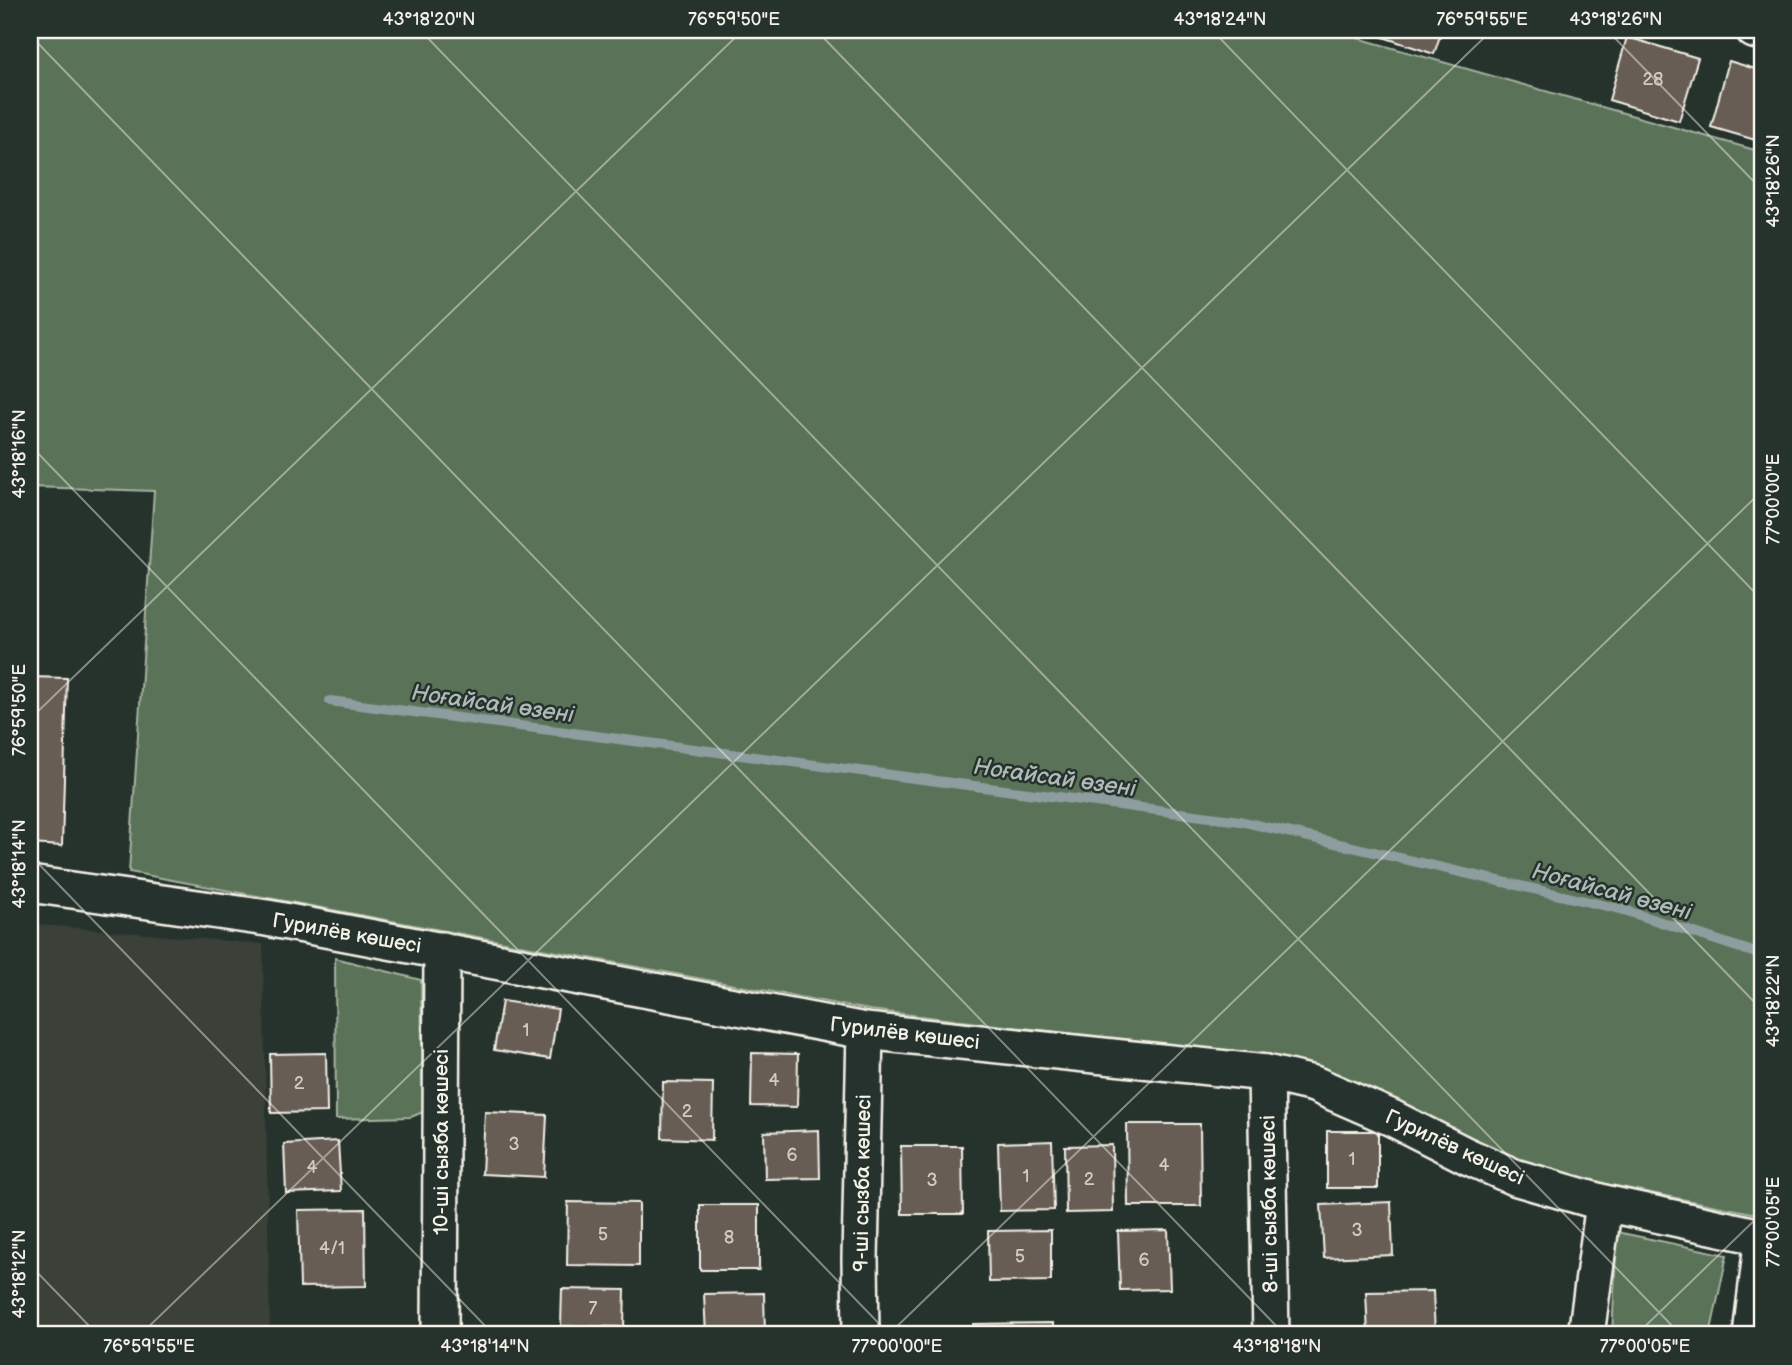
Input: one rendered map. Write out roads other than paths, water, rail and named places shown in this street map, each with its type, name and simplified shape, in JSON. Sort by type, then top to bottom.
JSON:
[{"type":"street","points":[[1754,30],[1762,32]]},
{"type":"street","name":"Гурилёв көшесі","points":[[30,884],[267,918],[865,1031],[1266,1073],[1314,1084],[1514,1177],[1604,1203],[1762,1237]]},
{"type":"street","name":"10-ші сызба көшесі","points":[[440,1335],[442,950]]},
{"type":"street","name":"9-ші сызба көшесі","points":[[861,1335],[860,1244],[865,1031]]},
{"type":"street","name":"8-ші сызба көшесі","points":[[1266,1073],[1271,1335]]},
{"type":"street","points":[[1586,1335],[1604,1203]]},
{"type":"street","points":[[1751,1335],[1762,1244]]},
{"type":"waterway","name":"Ноғайсай өзені","points":[[330,701],[1240,821],[1624,910],[1762,955]]}]
